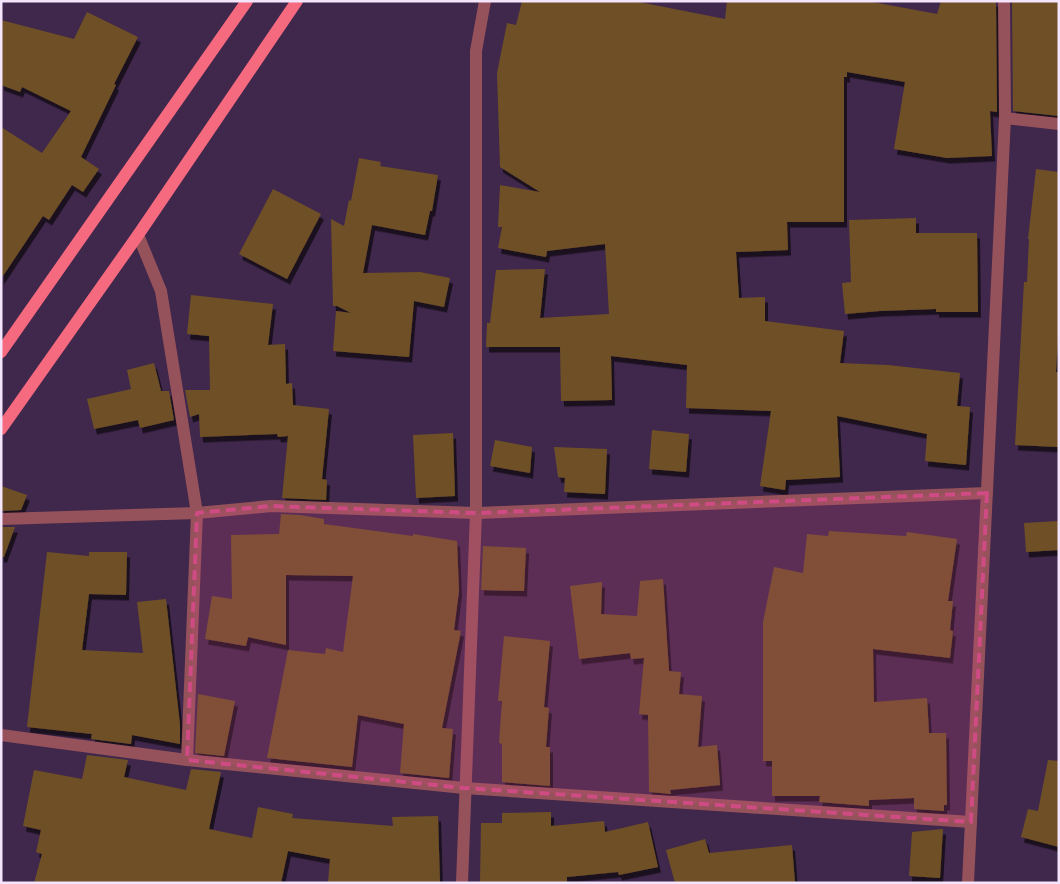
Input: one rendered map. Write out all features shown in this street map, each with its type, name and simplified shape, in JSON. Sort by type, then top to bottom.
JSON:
[{"type":"main road","points":[[1,352],[247,1]]},
{"type":"main road","points":[[1,429],[138,235],[297,1]]},
{"type":"street","points":[[462,883],[464,788],[476,513],[476,51],[485,1]]},
{"type":"street","points":[[968,883],[1005,118],[1004,1]]},
{"type":"street","points":[[1005,118],[1059,124]]},
{"type":"street","points":[[138,235],[161,291],[197,513],[187,760]]},
{"type":"street","points":[[1,519],[197,513],[271,506],[476,513],[987,493]]},
{"type":"street","points":[[1,735],[187,760],[464,788],[971,822]]},
{"type":"highlighted area","points":[[987,493],[971,822],[464,788],[187,760],[197,513],[271,506],[476,513]]},
{"type":"building","points":[[522,1],[634,1],[725,19],[727,1],[867,1],[937,14],[941,1],[996,1],[997,112],[990,111],[992,156],[947,158],[894,149],[905,82],[847,72],[847,77],[844,77],[844,222],[787,222],[788,250],[736,252],[739,298],[765,297],[765,321],[844,331],[840,363],[888,365],[960,373],[957,406],[970,407],[966,465],[925,461],[927,434],[837,416],[840,477],[786,480],[785,490],[760,486],[771,411],[686,408],[687,365],[611,356],[612,400],[561,401],[560,347],[486,347],[487,323],[490,323],[496,270],[545,269],[540,318],[609,314],[605,244],[547,251],[546,257],[498,248],[502,227],[498,227],[500,185],[540,192],[500,167],[497,73],[507,23],[516,25]]},
{"type":"building","points":[[1012,1],[1059,1],[1059,116],[1013,111]]},
{"type":"building","points":[[87,12],[138,37],[114,84],[116,85],[81,157],[99,169],[83,192],[72,185],[49,220],[43,216],[1,279],[1,127],[42,153],[71,111],[22,87],[20,92],[1,85],[1,20],[74,39]]},
{"type":"building","points":[[359,158],[381,162],[380,166],[438,175],[432,211],[430,211],[425,235],[372,225],[363,273],[420,272],[450,278],[444,307],[414,301],[409,357],[333,351],[336,311],[351,313],[333,306],[331,219],[344,226]]},
{"type":"building","points":[[1036,169],[1059,172],[1059,323],[1056,372],[1059,372],[1058,447],[1015,445],[1024,282],[1027,282],[1028,239]]},
{"type":"building","points":[[273,189],[321,214],[287,279],[239,254]]},
{"type":"building","points":[[916,218],[916,233],[977,233],[978,312],[936,312],[936,309],[845,314],[842,283],[851,282],[849,220]]},
{"type":"building","points":[[191,295],[273,304],[268,345],[285,344],[286,384],[292,383],[293,405],[329,409],[322,479],[327,480],[326,500],[282,498],[288,436],[278,437],[277,434],[200,437],[199,414],[190,417],[185,390],[210,390],[209,336],[187,334]]},
{"type":"building","points":[[154,363],[161,391],[169,391],[174,420],[140,428],[138,420],[94,429],[87,399],[131,389],[127,370]]},
{"type":"building","points":[[652,430],[689,434],[686,472],[649,469]]},
{"type":"building","points":[[453,433],[455,496],[416,498],[413,435]]},
{"type":"building","points":[[495,440],[532,447],[530,473],[490,466]]},
{"type":"building","points":[[554,447],[607,449],[605,494],[564,492],[565,478],[558,477]]},
{"type":"building","points":[[1,486],[27,495],[21,510],[1,511]]},
{"type":"building","points":[[281,514],[324,519],[324,524],[457,541],[459,591],[454,630],[461,631],[442,728],[453,729],[449,778],[400,773],[404,724],[358,715],[352,767],[267,758],[288,650],[325,654],[326,648],[343,652],[353,576],[286,575],[286,645],[248,637],[246,646],[205,639],[212,596],[232,599],[231,535],[279,534]]},
{"type":"building","points":[[1059,521],[1059,550],[1026,552],[1024,523]]},
{"type":"building","points":[[1,527],[15,527],[4,557],[1,557]]},
{"type":"building","points":[[829,531],[906,536],[907,532],[957,539],[948,601],[953,601],[950,630],[953,631],[950,658],[873,649],[874,702],[927,698],[929,733],[946,733],[947,805],[944,805],[944,811],[914,809],[914,798],[869,800],[869,806],[819,802],[820,796],[772,796],[772,761],[763,761],[763,622],[774,567],[803,573],[807,534],[828,536]]},
{"type":"building","points":[[483,546],[526,548],[524,591],[481,590]]},
{"type":"building","points":[[47,552],[89,556],[89,552],[127,552],[126,595],[89,594],[82,650],[143,653],[137,602],[166,599],[180,725],[180,744],[132,735],[131,744],[91,739],[92,734],[27,727]]},
{"type":"building","points":[[663,579],[669,671],[681,672],[679,694],[702,696],[698,747],[717,745],[720,785],[670,790],[671,794],[649,792],[648,715],[639,714],[644,658],[631,659],[630,653],[579,659],[570,586],[602,582],[601,614],[637,616],[640,581]]},
{"type":"building","points":[[504,636],[550,641],[544,707],[549,708],[546,747],[550,747],[550,786],[502,782],[502,744],[499,743],[502,701],[498,701]]},
{"type":"building","points":[[198,694],[235,701],[224,756],[195,753]]},
{"type":"building","points":[[87,755],[128,760],[124,777],[186,790],[191,769],[221,772],[209,829],[252,838],[258,807],[293,814],[292,818],[393,826],[392,817],[438,816],[440,883],[328,883],[330,859],[288,851],[281,883],[34,883],[42,854],[36,852],[41,830],[23,826],[34,770],[82,779]]},
{"type":"building","points":[[1048,760],[1059,761],[1059,847],[1021,837],[1028,809],[1038,811]]},
{"type":"building","points":[[551,812],[551,826],[604,821],[605,832],[648,822],[658,867],[619,875],[618,872],[567,877],[567,883],[480,883],[481,823],[502,823],[502,813]]},
{"type":"building","points":[[943,829],[940,878],[909,876],[912,832]]},
{"type":"building","points":[[705,839],[709,853],[792,845],[795,883],[675,883],[666,850]]}]
